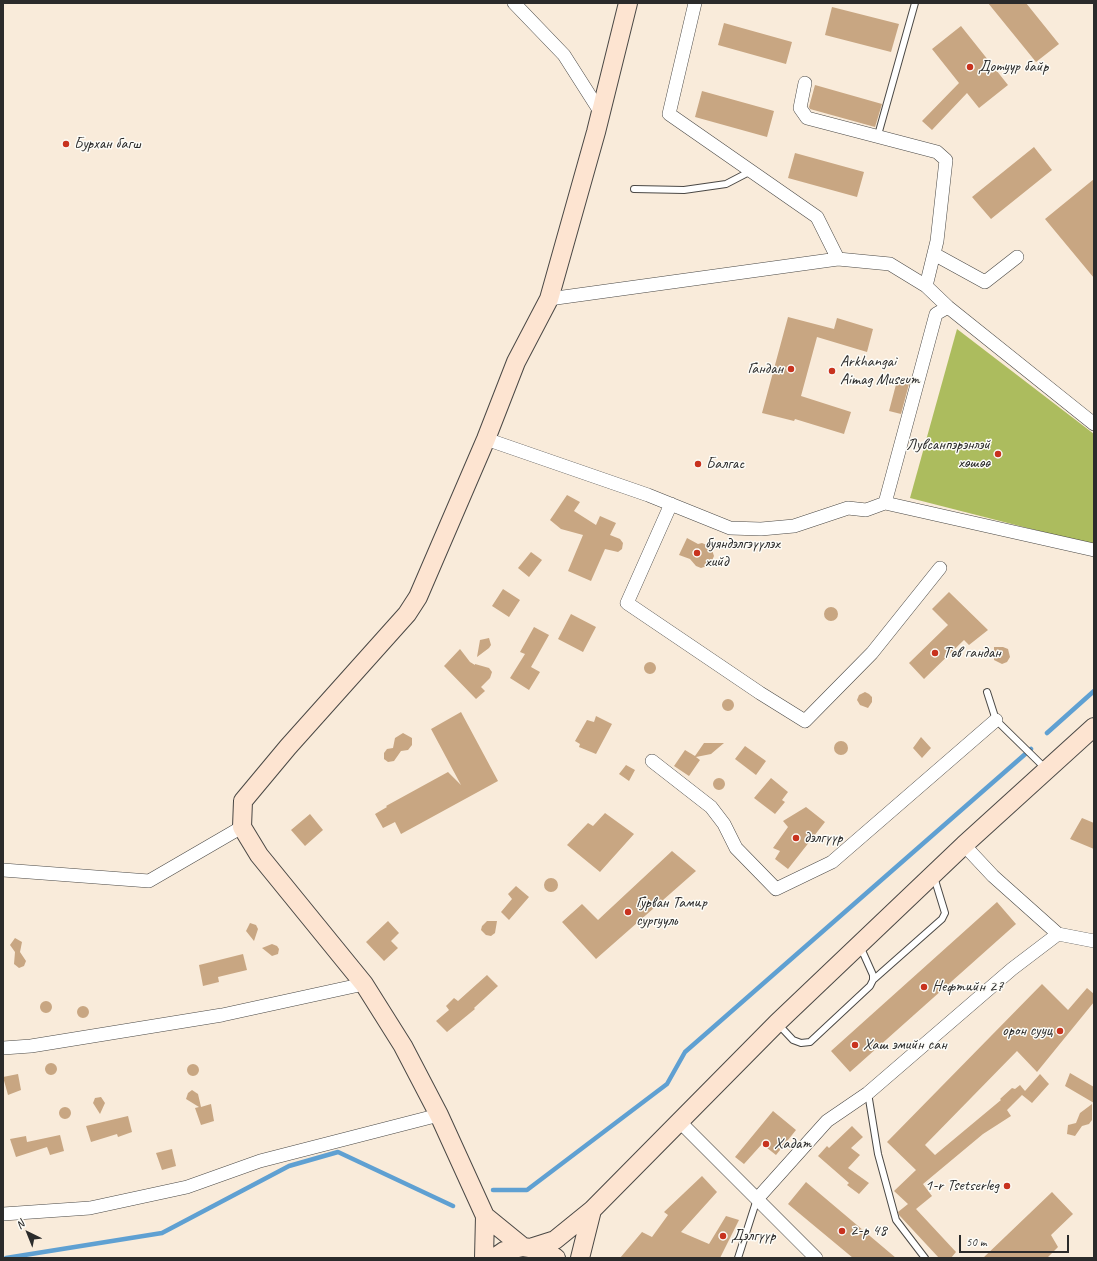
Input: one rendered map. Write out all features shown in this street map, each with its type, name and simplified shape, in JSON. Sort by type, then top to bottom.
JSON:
[{"type":"street","points":[[514,3],[564,55],[601,113]]},
{"type":"street","points":[[484,1258],[485,1216],[439,1115],[403,1046],[364,984],[259,855],[242,827],[244,801],[288,747],[407,614],[418,597],[486,439],[516,362],[549,299],[601,113],[628,3]]},
{"type":"street","points":[[695,3],[669,114],[817,217],[838,259]]},
{"type":"street","points":[[804,83],[800,108],[807,118],[878,135],[937,152],[946,160],[937,242],[926,286]]},
{"type":"street","points":[[934,254],[985,282],[1017,257]]},
{"type":"street","points":[[549,299],[838,259],[890,264],[926,286],[948,307],[1094,424]]},
{"type":"street","points":[[885,503],[936,314],[948,307]]},
{"type":"street","points":[[486,439],[672,504],[730,528],[761,529],[794,526],[848,508],[866,510],[885,503],[1094,550]]},
{"type":"street","points":[[672,504],[627,603],[760,693],[805,720],[872,653],[940,568]]},
{"type":"street","points":[[652,761],[711,807],[724,824],[736,848],[776,889],[832,862],[996,720]]},
{"type":"street","points":[[494,1258],[504,1251],[555,1240],[592,1210],[777,1023],[964,845],[1040,764],[1094,726]]},
{"type":"street","points":[[3,870],[149,881],[242,827]]},
{"type":"street","points":[[964,845],[992,876],[1058,934],[1094,941]]},
{"type":"street","points":[[757,1199],[827,1121],[868,1093],[1012,969],[1058,934]]},
{"type":"street","points":[[3,1048],[31,1046],[222,1015],[364,984]]},
{"type":"street","points":[[3,1214],[90,1208],[180,1188],[260,1161],[439,1115]]},
{"type":"street","points":[[680,1122],[816,1258]]},
{"type":"street","points":[[580,1258],[592,1210]]},
{"type":"street","points":[[485,1216],[528,1247],[543,1250],[556,1258]]},
{"type":"lane","points":[[878,135],[914,3]]},
{"type":"lane","points":[[634,189],[684,190],[726,184],[751,171]]},
{"type":"lane","points":[[987,692],[996,720],[1040,764]]},
{"type":"lane","points":[[777,1023],[793,1040],[801,1043],[810,1042],[870,986],[873,980],[942,919],[945,913],[933,875]]},
{"type":"lane","points":[[859,945],[873,974],[873,980]]},
{"type":"lane","points":[[868,1093],[878,1154],[896,1220],[925,1258]]},
{"type":"lane","points":[[738,1258],[757,1199]]},
{"type":"green space","points":[[957,329],[1094,434],[1094,545],[910,498]]},
{"type":"building","points":[[988,3],[1026,3],[1059,44],[1036,62]]},
{"type":"building","points":[[832,7],[899,24],[891,52],[825,35]]},
{"type":"building","points":[[724,23],[792,42],[786,64],[718,45]]},
{"type":"building","name":"Дотуур байр","points":[[961,26],[1008,85],[979,108],[967,93],[932,130],[922,121],[959,83],[932,49]]},
{"type":"building","points":[[815,85],[882,104],[875,127],[810,109],[809,107]]},
{"type":"building","points":[[702,91],[774,111],[767,137],[695,117]]},
{"type":"building","points":[[1034,147],[1052,170],[991,219],[972,197]]},
{"type":"building","points":[[795,153],[864,172],[857,197],[788,178]]},
{"type":"building","points":[[1094,179],[1094,278],[1045,219]]},
{"type":"building","points":[[788,317],[834,329],[837,318],[873,329],[867,352],[817,337],[801,396],[851,412],[844,434],[795,419],[794,421],[762,413]]},
{"type":"building","points":[[898,377],[910,380],[901,414],[889,411]]},
{"type":"building","points":[[567,495],[580,502],[574,511],[596,525],[600,516],[616,523],[610,535],[620,539],[623,543],[622,549],[618,552],[605,549],[591,581],[568,571],[583,535],[561,529],[550,520]]},
{"type":"building","name":"буяндэлгэүүлэх хийд","points":[[687,538],[698,544],[702,543],[711,547],[714,556],[710,565],[701,568],[696,566],[690,559],[679,555]]},
{"type":"building","points":[[531,552],[542,560],[529,577],[518,568]]},
{"type":"building","points":[[503,589],[520,600],[509,617],[492,606]]},
{"type":"building","points":[[949,592],[988,630],[969,645],[964,640],[924,679],[909,663],[948,625],[932,609]]},
{"type":"building","points":[[828,607],[834,607],[838,611],[838,617],[834,621],[828,621],[824,617],[824,611]]},
{"type":"building","points":[[571,614],[596,627],[583,652],[558,639]]},
{"type":"building","points":[[534,627],[549,635],[531,667],[540,672],[529,690],[510,678],[525,654],[520,652]]},
{"type":"building","points":[[489,638],[491,645],[477,657],[480,640]]},
{"type":"building","points":[[994,647],[1003,647],[1008,649],[1010,657],[1007,662],[1002,664],[994,660]]},
{"type":"building","points":[[460,649],[470,662],[475,665],[489,668],[492,672],[490,678],[481,687],[485,691],[476,699],[444,666]]},
{"type":"building","points":[[650,662],[654,664],[656,668],[654,672],[650,674],[646,672],[644,668],[646,664]]},
{"type":"building","points":[[865,692],[872,697],[872,702],[868,708],[860,705],[857,700],[859,695]]},
{"type":"building","points":[[726,699],[730,699],[734,705],[730,711],[726,711],[722,707],[722,703]]},
{"type":"building","points":[[461,712],[498,781],[401,834],[395,822],[383,828],[375,814],[387,807],[386,806],[448,772],[461,785],[431,729]]},
{"type":"building","points":[[596,716],[612,724],[596,754],[579,747],[580,744],[575,741],[587,720],[594,722]]},
{"type":"building","points":[[403,733],[412,738],[412,745],[408,750],[401,751],[394,761],[388,762],[384,759],[384,753],[387,749],[393,748],[395,738]]},
{"type":"building","points":[[921,737],[931,748],[922,758],[913,748]]},
{"type":"building","points":[[838,741],[844,741],[848,745],[848,751],[844,755],[838,755],[834,751],[834,745]]},
{"type":"building","points":[[704,743],[724,743],[711,754],[696,757],[700,760],[689,776],[674,766],[685,750],[695,756]]},
{"type":"building","points":[[745,746],[766,761],[756,775],[735,759]]},
{"type":"building","points":[[626,765],[635,770],[629,781],[619,774]]},
{"type":"building","points":[[721,778],[724,779],[724,789],[717,790],[714,789],[713,782],[714,779]]},
{"type":"building","points":[[771,778],[788,792],[782,800],[785,802],[775,814],[754,798]]},
{"type":"building","name":"дэлгүүр","points":[[806,807],[825,822],[788,869],[775,859],[780,851],[773,848],[788,827],[783,821]]},
{"type":"building","points":[[605,813],[634,834],[600,872],[567,845],[588,823],[593,826]]},
{"type":"building","points":[[310,814],[323,830],[305,846],[291,830]]},
{"type":"building","points":[[1082,818],[1094,823],[1094,849],[1070,839]]},
{"type":"building","name":"Гурван Тамир сургууль","points":[[672,851],[696,871],[596,959],[562,922],[582,904],[598,920]]},
{"type":"building","points":[[551,878],[556,880],[558,885],[556,890],[551,892],[546,890],[544,885],[546,880]]},
{"type":"building","points":[[516,886],[529,897],[509,920],[501,912],[512,899],[508,894]]},
{"type":"building","name":"Нефтийн 27","points":[[997,902],[1016,924],[850,1072],[831,1051]]},
{"type":"building","points":[[388,921],[399,933],[391,941],[398,948],[384,961],[366,942]]},
{"type":"building","points":[[487,921],[497,921],[495,933],[491,936],[486,935],[481,930],[482,926]]},
{"type":"building","points":[[250,923],[256,925],[258,929],[254,941],[246,931]]},
{"type":"building","points":[[15,938],[22,942],[20,952],[26,961],[24,966],[19,968],[14,964],[15,952],[10,945]]},
{"type":"building","points":[[272,944],[277,946],[279,949],[278,954],[272,956],[262,948]]},
{"type":"building","points":[[243,954],[247,970],[218,977],[219,982],[203,986],[199,965]]},
{"type":"building","points":[[487,975],[498,986],[474,1008],[475,1009],[447,1032],[436,1021],[449,1010],[446,1006],[454,998],[458,1001]]},
{"type":"building","points":[[1042,984],[1068,1010],[1087,988],[1094,994],[1094,1002],[1037,1072],[1017,1051],[925,1145],[935,1155],[1001,1100],[1000,1099],[1012,1088],[1015,1089],[1020,1085],[1025,1091],[1040,1074],[1049,1084],[1032,1103],[1022,1095],[1007,1110],[1011,1116],[983,1134],[923,1184],[932,1196],[916,1209],[956,1252],[951,1258],[939,1258],[899,1215],[898,1212],[908,1204],[894,1191],[916,1170],[887,1142]]},
{"type":"building","points":[[44,1001],[48,1001],[52,1007],[48,1013],[44,1013],[40,1009],[40,1005]]},
{"type":"building","points":[[81,1006],[85,1006],[89,1012],[85,1018],[81,1018],[77,1014],[77,1010]]},
{"type":"building","points":[[49,1063],[53,1063],[57,1069],[53,1075],[49,1075],[45,1071],[45,1067]]},
{"type":"building","points":[[191,1064],[195,1064],[199,1070],[195,1076],[191,1076],[187,1072],[187,1068]]},
{"type":"building","points":[[1070,1073],[1094,1087],[1094,1103],[1065,1086]]},
{"type":"building","points":[[18,1074],[21,1090],[8,1095],[3,1077]]},
{"type":"building","points":[[192,1090],[198,1094],[201,1107],[211,1104],[214,1121],[201,1125],[195,1108],[199,1107],[186,1099],[188,1093]]},
{"type":"building","points":[[101,1097],[105,1103],[100,1114],[93,1103],[95,1098]]},
{"type":"building","points":[[1092,1104],[1092,1120],[1089,1124],[1082,1126],[1075,1136],[1067,1134],[1068,1125],[1076,1123],[1080,1113]]},
{"type":"building","points":[[63,1107],[67,1107],[71,1113],[67,1119],[63,1119],[59,1115],[59,1111]]},
{"type":"building","name":"Хадат","points":[[773,1111],[796,1130],[776,1155],[762,1144],[744,1164],[735,1157]]},
{"type":"building","points":[[128,1116],[132,1132],[118,1137],[117,1134],[91,1142],[86,1126]]},
{"type":"building","points":[[852,1126],[863,1137],[851,1148],[860,1155],[848,1168],[869,1183],[859,1194],[847,1185],[849,1183],[818,1156],[827,1146],[829,1148]]},
{"type":"building","points":[[60,1135],[64,1151],[50,1155],[47,1147],[16,1157],[10,1139],[26,1136],[27,1142]]},
{"type":"building","points":[[172,1149],[176,1166],[162,1170],[156,1153]]},
{"type":"building","points":[[702,1176],[717,1192],[681,1232],[709,1244],[726,1216],[739,1220],[720,1258],[620,1258],[642,1232],[652,1237],[668,1215],[664,1212]]},
{"type":"building","name":"2-р 48","points":[[806,1182],[896,1258],[853,1258],[788,1204]]},
{"type":"building","points":[[1052,1192],[1073,1214],[1051,1235],[1058,1247],[1047,1258],[983,1258]]},
{"type":"waterway","points":[[1047,733],[1094,691]]},
{"type":"waterway","points":[[493,1190],[527,1190],[667,1084],[685,1052],[1031,749]]},
{"type":"waterway","points":[[6,1258],[162,1233],[289,1166],[338,1152],[453,1206]]},
{"type":"place","name":"Дотуур байр","points":[[970,67]]},
{"type":"place","name":"Бурхан багш","points":[[66,144]]},
{"type":"place","name":"Гандан","points":[[791,369]]},
{"type":"place","name":"Arkhangai Aimag Museum","points":[[832,371]]},
{"type":"place","name":"Лувсанпэрэнлэй хөшөө","points":[[998,454]]},
{"type":"place","name":"Балгас","points":[[698,464]]},
{"type":"place","name":"буяндэлгэүүлэх хийд","points":[[697,553]]},
{"type":"place","name":"Төв гандан","points":[[935,653]]},
{"type":"place","name":"дэлгүүр","points":[[796,838]]},
{"type":"place","name":"Гурван Тамир сургууль","points":[[628,912]]},
{"type":"place","name":"Нефтийн 27","points":[[924,987]]},
{"type":"place","name":"орон сууц","points":[[1060,1031]]},
{"type":"place","name":"Хаш эмийн сан","points":[[855,1045]]},
{"type":"place","name":"Хадат","points":[[766,1144]]},
{"type":"place","name":"1-r Tsetserleg","points":[[1007,1186]]},
{"type":"place","name":"2-р 48","points":[[842,1231]]},
{"type":"place","name":"Дэлгүүр","points":[[723,1236]]}]
